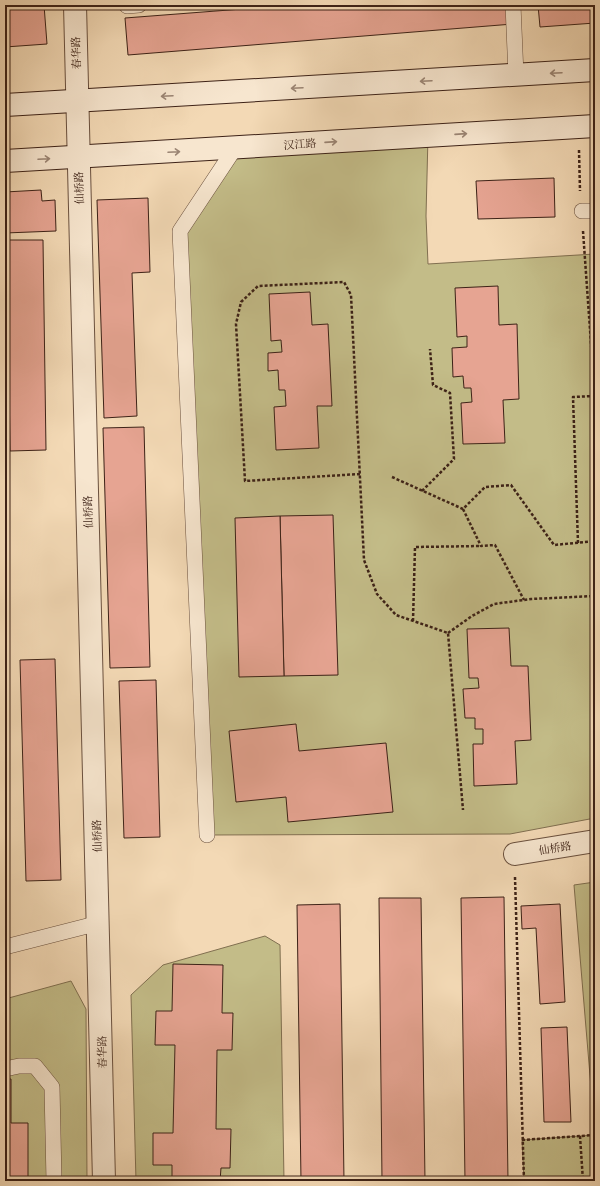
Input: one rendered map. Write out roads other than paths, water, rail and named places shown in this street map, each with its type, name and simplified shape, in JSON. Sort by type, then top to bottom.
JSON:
[{"type":"street","name":"春华路","points":[[75,5],[78,101]]},
{"type":"street","points":[[5,105],[595,70]]},
{"type":"street","name":"仙桥路","points":[[78,101],[99,923]]},
{"type":"street","name":"汉江路","points":[[5,161],[79,158],[595,126]]},
{"type":"street","name":"仙桥路","points":[[515,854],[595,841]]},
{"type":"street","name":"春华路","points":[[99,923],[104,1181]]},
{"type":"lane","points":[[513,5],[516,75]]},
{"type":"lane","points":[[208,835],[180,231],[236,148]]},
{"type":"lane","points":[[5,947],[99,923]]},
{"type":"lane","points":[[5,1069],[19,1066],[35,1066],[52,1087],[54,1181]]}]
